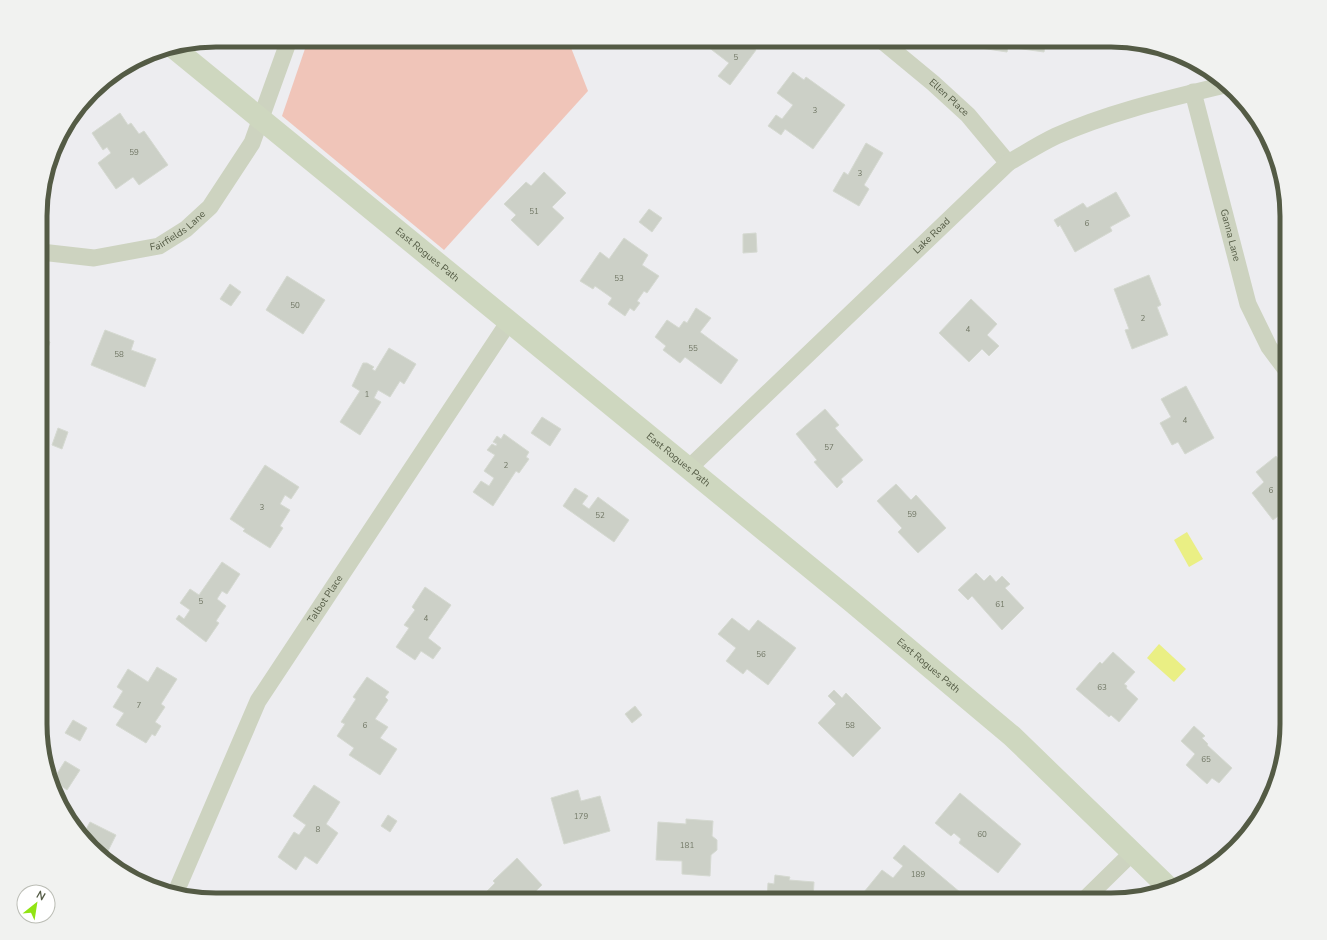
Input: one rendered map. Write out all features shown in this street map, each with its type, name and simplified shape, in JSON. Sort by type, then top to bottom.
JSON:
[{"type":"street","name":"Fairfields Lane","points":[[47,253],[94,258],[159,246],[186,229],[210,207],[252,143],[262,119],[287,47]]},
{"type":"street","name":"Ellen Place","points":[[889,47],[933,83],[968,115],[1008,163]]},
{"type":"street","name":"East Rogues Path","points":[[178,51],[508,323],[689,468],[851,601],[1012,736],[1165,884]]},
{"type":"street","name":"Lake Road","points":[[689,468],[1008,163],[1054,137],[1090,122],[1133,107],[1219,86]]},
{"type":"street","name":"Ganna Lane","points":[[1193,92],[1248,304],[1269,346],[1280,361]]},
{"type":"street","name":"Talbot Place","points":[[177,888],[258,701],[508,323]]},
{"type":"street","points":[[1091,893],[1133,852]]},
{"type":"shaded area","points":[[306,47],[571,47],[588,91],[444,250],[282,116]]},
{"type":"shaded area","points":[[1187,532],[1203,559],[1189,567],[1174,540]]},
{"type":"shaded area","points":[[1159,644],[1186,669],[1174,682],[1147,658]]},
{"type":"building","points":[[708,47],[752,47],[756,50],[730,85],[718,76],[729,63]]},
{"type":"building","points":[[974,47],[1008,47],[1007,52]]},
{"type":"building","points":[[1008,47],[1045,47],[1044,52]]},
{"type":"building","points":[[793,72],[804,80],[806,77],[845,105],[813,149],[785,129],[781,135],[768,126],[776,115],[782,119],[793,105],[777,93]]},
{"type":"building","points":[[120,113],[128,125],[131,123],[139,134],[144,131],[168,165],[139,185],[133,177],[116,189],[98,163],[111,153],[107,147],[103,150],[92,133]]},
{"type":"building","points":[[866,143],[883,153],[864,185],[869,189],[859,206],[833,191],[844,172],[848,175]]},
{"type":"building","points":[[544,172],[566,193],[552,207],[564,218],[538,246],[511,220],[516,215],[504,204],[526,182],[531,186]]},
{"type":"building","points":[[1116,192],[1130,216],[1110,227],[1112,231],[1075,252],[1060,225],[1058,227],[1054,220],[1083,203],[1087,208]]},
{"type":"building","points":[[649,209],[662,218],[652,232],[639,222]]},
{"type":"building","points":[[756,233],[757,252],[743,253],[743,234]]},
{"type":"building","points":[[624,238],[648,255],[642,265],[659,276],[647,293],[644,291],[637,301],[640,303],[634,311],[630,308],[625,316],[608,304],[612,298],[595,286],[593,289],[580,281],[600,252],[609,259]]},
{"type":"building","points":[[1149,275],[1161,305],[1157,307],[1168,335],[1132,349],[1125,330],[1129,329],[1114,289]]},
{"type":"building","points":[[287,276],[325,300],[303,334],[266,310]]},
{"type":"building","points":[[230,284],[241,292],[231,306],[220,299]]},
{"type":"building","points":[[971,299],[997,324],[987,335],[999,346],[989,356],[982,349],[969,362],[939,333]]},
{"type":"building","points":[[696,308],[711,318],[700,332],[738,360],[721,384],[685,357],[680,363],[663,350],[666,346],[655,337],[667,320],[679,328],[684,321],[687,323]]},
{"type":"building","points":[[105,330],[134,341],[131,350],[156,359],[145,387],[91,365]]},
{"type":"building","points":[[47,341],[50,342],[47,351]]},
{"type":"building","points":[[389,348],[416,364],[404,384],[400,381],[390,397],[378,390],[374,398],[381,402],[360,435],[340,422],[360,391],[352,386],[363,363],[367,363],[374,367],[372,369],[375,371]]},
{"type":"building","points":[[1186,386],[1214,438],[1185,454],[1178,442],[1172,445],[1160,423],[1171,417],[1161,399]]},
{"type":"building","points":[[825,409],[839,425],[835,428],[863,460],[841,479],[843,482],[837,488],[814,462],[817,460],[796,434]]},
{"type":"building","points":[[542,417],[561,429],[550,446],[531,433]]},
{"type":"building","points":[[58,428],[68,432],[62,449],[52,445]]},
{"type":"building","points":[[504,434],[529,452],[526,457],[529,459],[519,473],[516,471],[493,506],[473,492],[481,481],[489,486],[494,478],[484,471],[495,455],[487,450],[492,444],[496,446],[497,444],[493,442],[497,436],[501,439]]},
{"type":"building","points":[[1276,456],[1280,461],[1280,515],[1273,520],[1252,493],[1264,482],[1256,472]]},
{"type":"building","points":[[265,465],[299,487],[291,499],[285,495],[280,504],[290,510],[280,526],[283,528],[270,548],[243,531],[245,529],[230,519]]},
{"type":"building","points":[[896,484],[911,500],[916,495],[946,528],[918,553],[898,532],[902,528],[877,501]]},
{"type":"building","points":[[575,488],[588,496],[582,504],[589,509],[598,497],[629,520],[614,542],[563,506]]},
{"type":"building","points":[[222,562],[240,574],[227,594],[222,591],[217,599],[226,606],[216,621],[219,623],[206,642],[176,619],[179,615],[184,619],[190,610],[180,603],[190,589],[199,595]]},
{"type":"building","points":[[976,573],[984,581],[990,575],[996,582],[1002,576],[1010,584],[1005,588],[1024,608],[1002,630],[972,596],[968,600],[958,590]]},
{"type":"building","points":[[425,587],[451,605],[428,638],[441,648],[433,659],[421,651],[415,660],[396,647],[409,628],[404,625],[415,610],[412,607]]},
{"type":"building","points":[[732,618],[749,631],[758,620],[796,648],[768,685],[747,669],[743,674],[726,661],[736,648],[718,634]]},
{"type":"building","points":[[1113,652],[1135,672],[1124,684],[1127,686],[1126,688],[1138,699],[1119,722],[1111,715],[1109,717],[1076,689],[1100,662],[1102,664]]},
{"type":"building","points":[[157,667],[177,679],[161,704],[165,707],[155,722],[161,726],[155,736],[152,734],[146,743],[116,725],[124,713],[113,707],[123,691],[117,687],[128,669],[148,682]]},
{"type":"building","points":[[367,677],[389,692],[385,697],[388,700],[375,719],[388,727],[380,738],[397,749],[380,775],[349,755],[354,748],[337,736],[345,724],[341,722],[356,699],[353,697]]},
{"type":"building","points":[[834,690],[842,698],[846,693],[881,728],[853,757],[818,723],[836,704],[828,696]]},
{"type":"building","points":[[635,706],[642,715],[632,723],[625,714]]},
{"type":"building","points":[[73,720],[87,728],[80,741],[65,733]]},
{"type":"building","points":[[1194,726],[1205,736],[1202,738],[1208,744],[1207,745],[1232,768],[1219,783],[1212,778],[1207,784],[1186,765],[1195,754],[1181,741]]},
{"type":"building","points":[[65,761],[80,770],[67,790],[58,784],[55,776]]},
{"type":"building","points":[[314,785],[340,802],[326,824],[338,833],[317,864],[305,856],[296,870],[278,857],[294,832],[299,835],[306,825],[293,816]]},
{"type":"building","points":[[578,790],[581,801],[600,796],[610,831],[564,844],[551,798]]},
{"type":"building","points":[[960,793],[1021,844],[998,873],[959,843],[961,839],[954,833],[951,836],[935,823]]},
{"type":"building","points":[[388,815],[397,821],[390,832],[381,826]]},
{"type":"building","points":[[686,819],[713,821],[712,836],[717,840],[717,850],[711,855],[710,876],[682,874],[682,861],[656,860],[658,822],[686,824]]},
{"type":"building","points":[[90,822],[116,835],[107,853],[89,835],[85,831]]},
{"type":"building","points":[[904,845],[961,893],[865,893],[864,892],[882,870],[893,878],[903,866],[893,858]]},
{"type":"building","points":[[517,858],[542,885],[534,893],[485,893],[495,883],[493,881]]},
{"type":"building","points":[[775,875],[790,877],[789,880],[814,882],[813,893],[767,893],[768,883],[774,884]]}]
